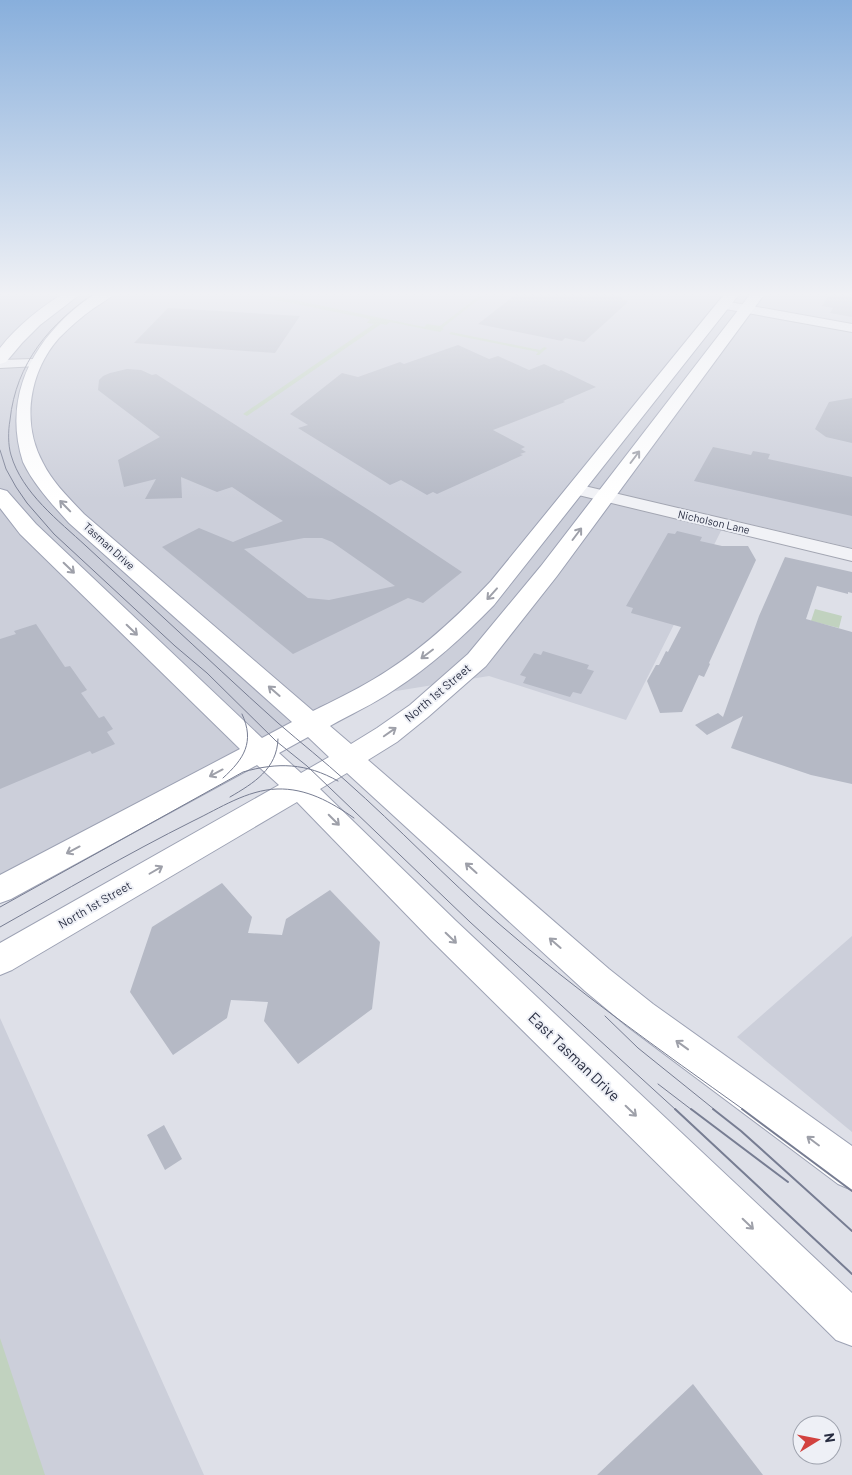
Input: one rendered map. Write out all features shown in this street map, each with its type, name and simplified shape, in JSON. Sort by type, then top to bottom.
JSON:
[{"type":"main road","points":[[0,890],[259,750],[384,685],[442,642],[482,606],[499,586],[679,361]]},
{"type":"main road","name":"North 1st Street","points":[[0,960],[348,758],[387,734],[419,711],[470,667],[531,595],[707,361]]},
{"type":"main road","name":"Tasman Drive","points":[[33,363],[24,386],[21,419],[26,445],[42,479],[72,513],[348,758]]},
{"type":"main road","points":[[0,495],[28,529],[299,787]]},
{"type":"main road","points":[[348,758],[507,901],[632,1009],[852,1170]]},
{"type":"main road","name":"East Tasman Drive","points":[[299,787],[444,931],[852,1324]]},
{"type":"street","points":[[0,364],[33,363]]},
{"type":"street","name":"Nicholson Lane","points":[[576,489],[852,555]]},
{"type":"shaded area","points":[[0,361],[852,361],[852,548],[727,519],[626,720],[489,676],[328,702],[0,877]]},
{"type":"shaded area","points":[[852,936],[852,1132],[737,1037]]},
{"type":"shaded area","points":[[0,1018],[204,1475],[0,1475]]},
{"type":"green space","points":[[320,361],[327,361],[247,416],[243,414]]},
{"type":"green space","points":[[815,609],[842,616],[839,628],[811,621]]},
{"type":"green space","points":[[0,1338],[45,1475],[0,1475]]},
{"type":"building","points":[[413,361],[509,361],[529,370],[544,364],[596,387],[563,401],[565,402],[493,430],[525,447],[521,449],[526,452],[437,494],[433,492],[427,495],[401,480],[390,485],[298,428],[308,425],[290,414],[342,373],[358,377],[400,362],[404,364]]},
{"type":"building","points":[[127,369],[141,370],[152,375],[156,374],[462,572],[423,603],[408,598],[293,654],[162,547],[199,528],[233,542],[283,521],[232,487],[217,492],[181,477],[182,498],[145,499],[156,479],[124,487],[118,460],[160,437],[98,390],[99,380],[110,373]],"holes":[[[304,538],[322,538],[332,542],[395,586],[329,600],[308,598],[244,549]]]},
{"type":"building","points":[[852,398],[852,443],[826,437],[815,429],[829,402]]},
{"type":"building","points":[[713,447],[751,455],[753,451],[770,454],[768,459],[852,477],[852,516],[694,481]]},
{"type":"building","points":[[677,531],[702,537],[700,541],[722,546],[748,546],[756,560],[704,677],[699,675],[682,712],[660,713],[647,681],[656,665],[659,665],[666,651],[668,652],[681,627],[631,613],[633,608],[626,606],[668,533],[675,534]]},
{"type":"building","points":[[785,557],[852,572],[852,593],[848,592],[848,594],[817,586],[806,619],[852,632],[852,784],[811,775],[731,748],[743,716],[707,735],[695,725],[718,713],[723,717],[759,616]]},
{"type":"building","points":[[36,624],[65,667],[70,666],[87,690],[81,693],[99,718],[104,716],[113,729],[107,732],[115,744],[92,754],[90,751],[0,789],[0,639],[16,634],[14,631]]},
{"type":"building","points":[[543,651],[589,665],[587,669],[594,671],[581,694],[573,692],[570,697],[523,683],[526,677],[520,675],[534,653],[541,655]]},
{"type":"building","points":[[222,883],[252,917],[248,933],[282,935],[286,919],[330,890],[380,942],[372,1009],[298,1064],[264,1021],[268,1002],[231,1000],[227,1018],[173,1055],[130,992],[152,927]]},
{"type":"building","points":[[164,1125],[182,1159],[165,1170],[147,1135]]},
{"type":"building","points":[[693,1384],[763,1475],[597,1475]]},
{"type":"tram line","points":[[29,361],[14,399],[9,424],[9,447],[16,469],[32,494],[53,516],[235,684],[365,798],[498,923],[588,996],[744,1110]]},
{"type":"tram line","points":[[0,450],[6,469],[16,487],[27,503],[54,534],[175,646],[207,673],[278,742]]},
{"type":"tram line","points":[[223,778],[237,764],[245,749],[247,733],[242,714]]},
{"type":"tram line","points":[[269,767],[277,750],[278,742]]},
{"type":"tram line","points":[[278,742],[311,770]]},
{"type":"tram line","points":[[269,767],[292,766],[311,770]]},
{"type":"tram line","points":[[0,907],[243,772],[269,767]]},
{"type":"tram line","points":[[230,797],[263,774],[269,767]]},
{"type":"tram line","points":[[311,770],[338,781]]},
{"type":"tram line","points":[[311,770],[470,922],[676,1110]]},
{"type":"tram line","points":[[0,927],[168,834],[244,796],[266,790],[288,789],[318,797],[354,818]]},
{"type":"tram line","points":[[605,1016],[638,1048],[715,1110]]},
{"type":"tram line","points":[[658,1084],[692,1110]]},
{"type":"tram line","points":[[675,1109],[852,1274]]},
{"type":"tram line","points":[[691,1109],[788,1182]]},
{"type":"tram line","points":[[713,1109],[741,1131],[852,1231]]},
{"type":"tram line","points":[[742,1109],[852,1191]]}]
